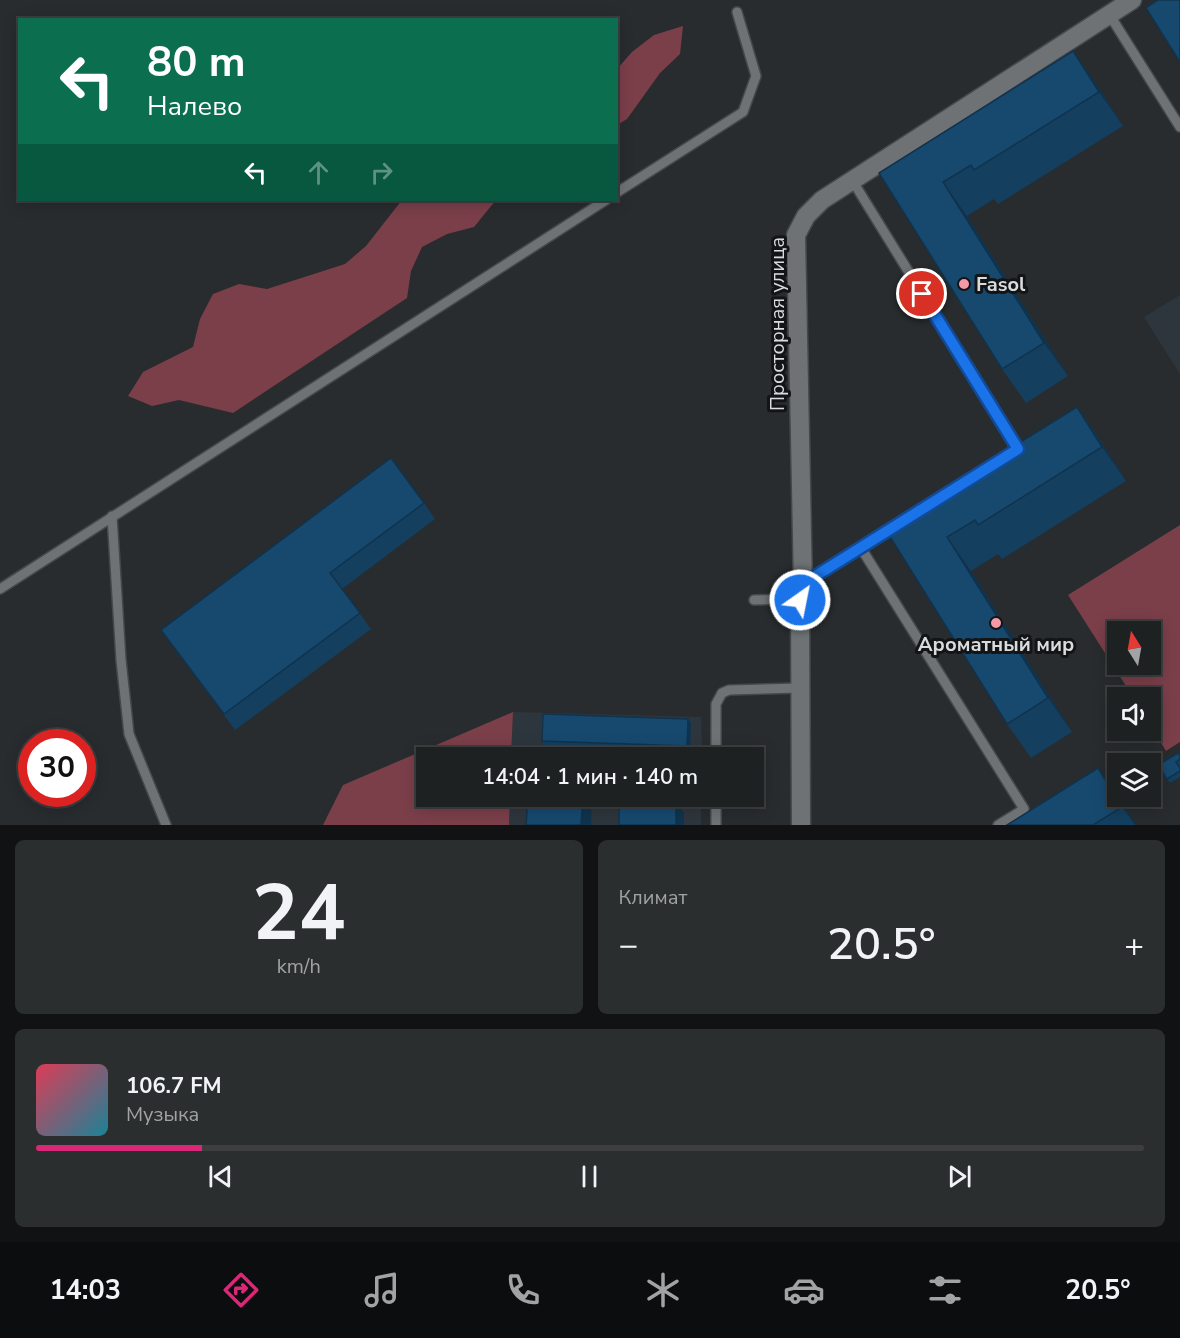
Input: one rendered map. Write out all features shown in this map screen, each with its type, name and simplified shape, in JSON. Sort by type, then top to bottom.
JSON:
[{"type":"street","name":"Просторная улица","points":[[801,825],[801,593],[796,235],[806,216],[822,200],[1132,0]]},
{"type":"lane","points":[[618,192],[743,112],[756,76],[737,12]]},
{"type":"lane","points":[[1109,14],[1180,127]]},
{"type":"lane","points":[[852,180],[1018,449],[1008,455]]},
{"type":"lane","points":[[0,589],[604,201]]},
{"type":"lane","points":[[112,516],[121,660],[129,734],[166,825]]},
{"type":"lane","points":[[754,600],[801,593],[817,575],[900,523]]},
{"type":"lane","points":[[861,548],[1024,808],[998,825]]},
{"type":"lane","points":[[716,747],[716,704],[722,693],[729,690],[800,688]]},
{"type":"lane","points":[[716,807],[716,825]]},
{"type":"shaded area","points":[[683,26],[680,54],[660,73],[627,119],[618,124],[618,68],[632,52],[654,35]]},
{"type":"shaded area","points":[[401,201],[495,201],[474,227],[447,234],[422,247],[411,271],[407,298],[233,413],[179,400],[152,406],[128,396],[143,372],[193,347],[200,319],[213,294],[239,284],[267,289],[345,264],[366,246]]},
{"type":"shaded area","points":[[1180,295],[1180,374],[1144,317]]},
{"type":"shaded area","points":[[1180,525],[1180,742],[1166,751],[1160,741],[1161,687],[1127,687],[1119,675],[1161,675],[1161,621],[1107,621],[1107,656],[1068,595]]},
{"type":"shaded area","points":[[513,712],[701,717],[702,747],[511,747]]},
{"type":"shaded area","points":[[513,712],[511,747],[431,747]]},
{"type":"shaded area","points":[[416,754],[416,807],[510,807],[509,825],[323,825],[343,785]]},
{"type":"shaded area","points":[[510,807],[701,807],[701,825],[509,825]]},
{"type":"building","points":[[1158,0],[1180,0],[1180,62],[1146,8]]},
{"type":"building","points":[[1073,51],[1099,92],[974,170],[971,165],[943,182],[1044,343],[1002,369],[879,173]]},
{"type":"building","points":[[1077,407],[1102,447],[978,525],[975,520],[947,537],[1048,698],[1007,724],[884,527]]},
{"type":"building","points":[[391,458],[424,503],[330,573],[360,613],[224,714],[161,630]]},
{"type":"building","points":[[543,714],[688,719],[687,746],[542,741]]},
{"type":"building","points":[[1178,753],[1180,759],[1176,762],[1180,771],[1167,779],[1161,770],[1161,763]]},
{"type":"building","points":[[1098,768],[1107,783],[1107,807],[1122,807],[1093,825],[1007,825]]},
{"type":"building","points":[[527,807],[582,807],[581,825],[526,825]]},
{"type":"building","points":[[619,807],[676,807],[676,825],[619,825]]},
{"type":"place","name":"Fasol","points":[[964,284]]},
{"type":"place","name":"Ароматный мир","points":[[996,623]]},
{"type":"route","points":[[800,600],[803,586],[817,575],[1018,449],[922,294]]}]
